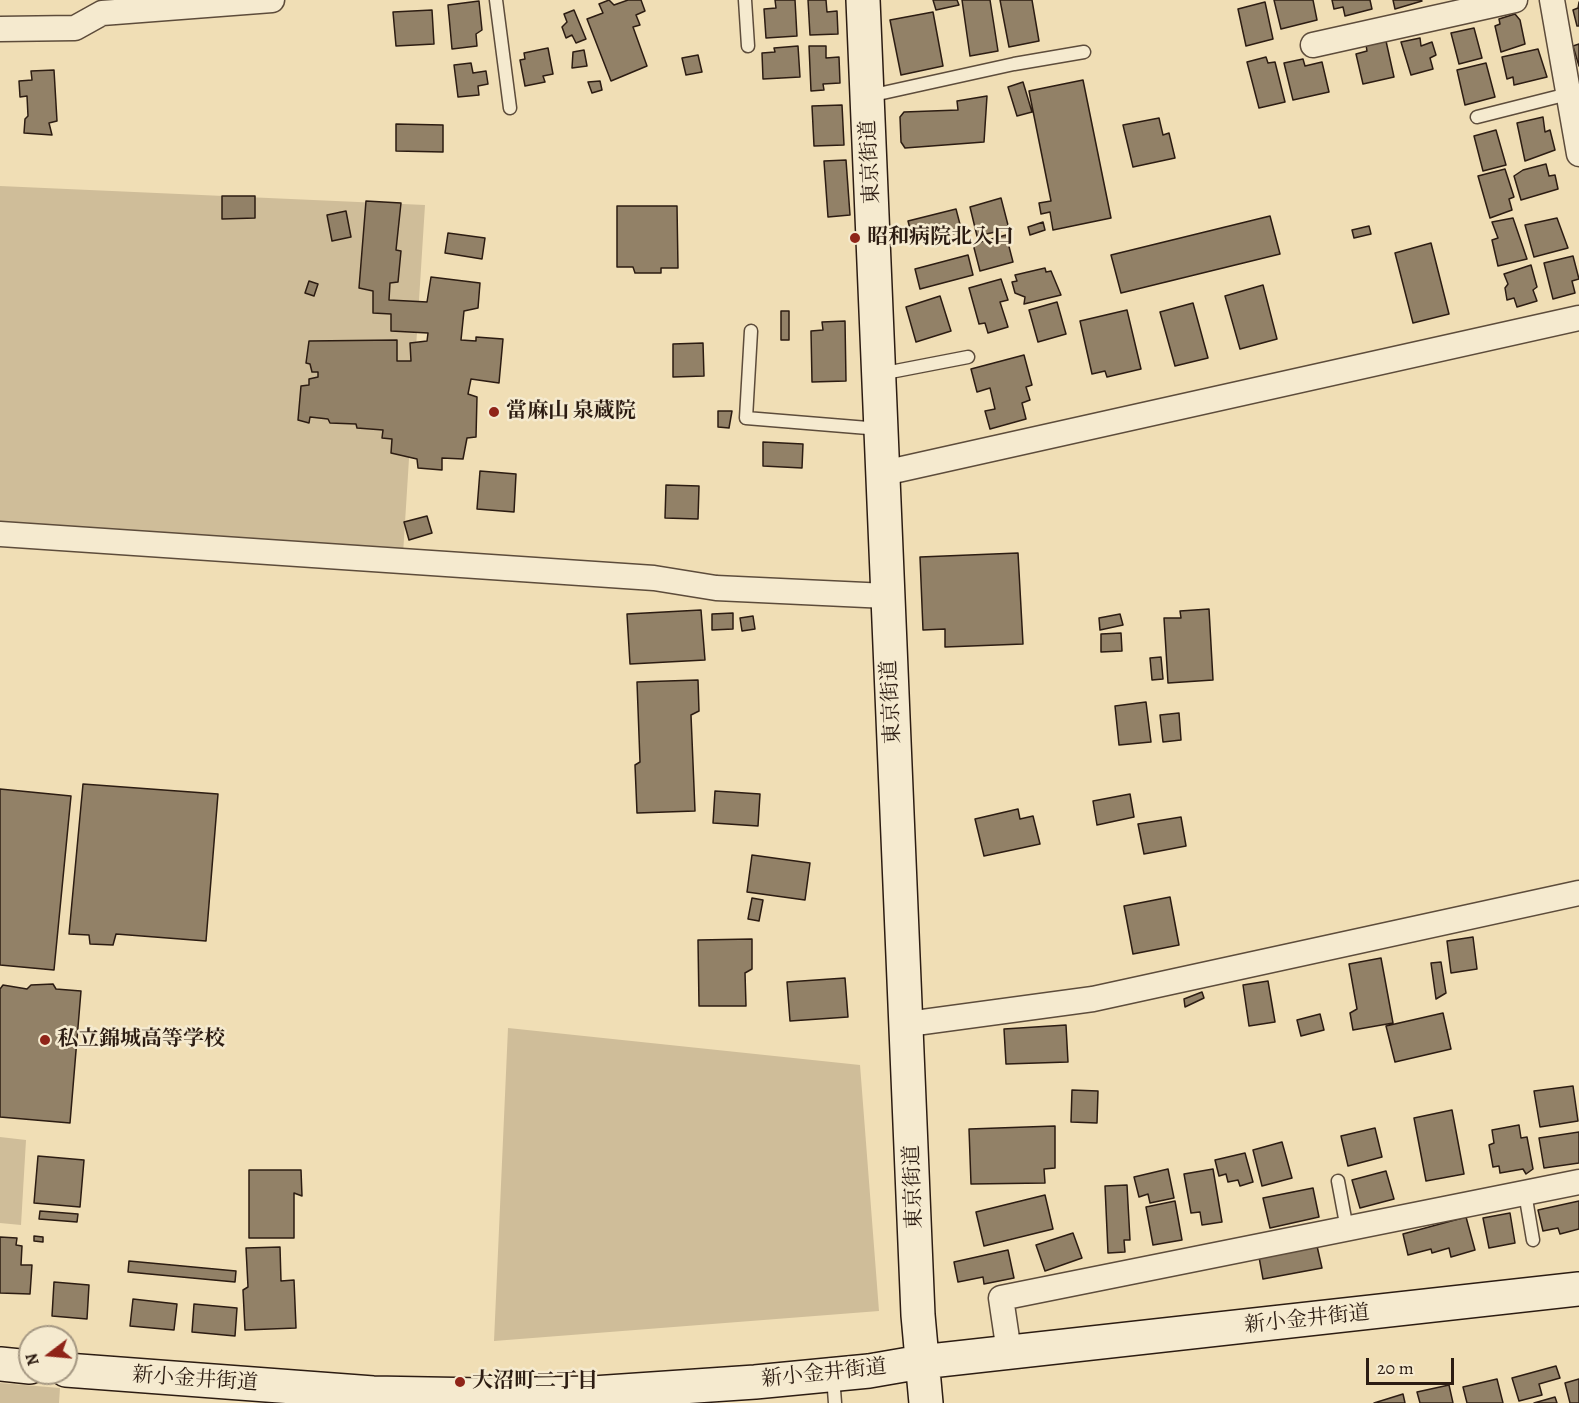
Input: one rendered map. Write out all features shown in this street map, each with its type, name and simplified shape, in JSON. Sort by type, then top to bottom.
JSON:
[{"type":"main road","name":"東京街道","points":[[863,0],[921,1362],[926,1403]]},
{"type":"main road","name":"新小金井街道","points":[[78,1371],[374,1393],[483,1395],[593,1393],[657,1396],[755,1387],[834,1389],[921,1362],[1579,1289]]},
{"type":"main road","points":[[0,1364],[18,1366]]},
{"type":"street","points":[[0,29],[75,28],[102,13],[272,0]]},
{"type":"street","points":[[1313,45],[1515,0]]},
{"type":"street","points":[[1551,0],[1575,93],[1579,154]]},
{"type":"street","points":[[884,473],[1579,318]]},
{"type":"street","points":[[0,534],[654,578],[716,588],[887,596]]},
{"type":"street","points":[[908,1024],[1093,999],[1579,893]]},
{"type":"street","points":[[1009,1352],[1000,1298],[1579,1182]]},
{"type":"lane","points":[[496,0],[510,108]]},
{"type":"lane","points":[[745,0],[748,46]]},
{"type":"lane","points":[[867,96],[1014,64],[1084,52]]},
{"type":"lane","points":[[1477,117],[1575,93]]},
{"type":"lane","points":[[751,331],[746,418],[882,429]]},
{"type":"lane","points":[[879,374],[968,357]]},
{"type":"lane","points":[[1338,1181],[1347,1229]]},
{"type":"lane","points":[[1526,1193],[1533,1240]]},
{"type":"shaded area","points":[[0,186],[425,205],[403,554],[0,528]]},
{"type":"shaded area","points":[[508,1028],[860,1065],[879,1311],[494,1341]]},
{"type":"shaded area","points":[[0,1137],[26,1140],[21,1225],[0,1223]]},
{"type":"shaded area","points":[[0,1383],[60,1388],[59,1403],[0,1403]]},
{"type":"building","points":[[609,0],[614,5],[628,0],[641,0],[645,11],[636,15],[640,25],[633,27],[647,66],[611,81],[587,19],[603,13],[599,4]]},
{"type":"building","points":[[775,0],[795,0],[797,36],[766,38],[764,9],[776,8]]},
{"type":"building","points":[[808,0],[826,0],[827,12],[837,11],[838,34],[810,35]]},
{"type":"building","points":[[933,0],[957,0],[959,5],[936,10]]},
{"type":"building","points":[[962,0],[990,0],[998,51],[970,56]]},
{"type":"building","points":[[1000,0],[1032,0],[1039,41],[1009,47]]},
{"type":"building","points":[[1274,0],[1313,0],[1317,20],[1281,29]]},
{"type":"building","points":[[1332,0],[1370,0],[1372,9],[1345,16],[1343,7],[1334,9]]},
{"type":"building","points":[[1393,0],[1421,0],[1422,1],[1395,9]]},
{"type":"building","points":[[479,1],[482,30],[476,34],[477,46],[452,49],[448,5]]},
{"type":"building","points":[[1265,2],[1273,39],[1246,46],[1238,9]]},
{"type":"building","points":[[1579,2],[1579,26],[1577,26],[1573,10],[1578,8]]},
{"type":"building","points":[[432,10],[434,44],[396,46],[393,12]]},
{"type":"building","points":[[574,10],[586,39],[576,43],[572,35],[566,38],[562,27],[567,22],[564,14]]},
{"type":"building","points":[[933,12],[943,66],[901,75],[890,20]]},
{"type":"building","points":[[1515,14],[1520,20],[1525,44],[1501,52],[1495,26],[1500,24],[1499,19]]},
{"type":"building","points":[[1474,28],[1482,58],[1459,64],[1451,33]]},
{"type":"building","points":[[1420,38],[1421,46],[1432,42],[1436,55],[1430,58],[1433,69],[1411,75],[1401,42]]},
{"type":"building","points":[[1386,41],[1394,77],[1363,84],[1356,54],[1367,51],[1366,45]]},
{"type":"building","points":[[1579,44],[1579,66],[1573,46]]},
{"type":"building","points":[[798,46],[800,77],[763,79],[762,53],[775,52],[774,48]]},
{"type":"building","points":[[809,46],[826,46],[826,58],[839,57],[840,83],[823,84],[824,90],[811,91]]},
{"type":"building","points":[[548,48],[553,74],[543,76],[545,82],[525,86],[520,60],[525,59],[524,53]]},
{"type":"building","points":[[1538,49],[1547,77],[1514,85],[1513,77],[1507,79],[1502,57]]},
{"type":"building","points":[[584,50],[587,66],[572,68],[573,52]]},
{"type":"building","points":[[698,55],[702,72],[686,75],[682,58]]},
{"type":"building","points":[[1266,57],[1268,63],[1275,62],[1285,102],[1259,108],[1247,62]]},
{"type":"building","points":[[1303,59],[1305,66],[1322,62],[1329,92],[1293,100],[1284,63]]},
{"type":"building","points":[[471,63],[473,73],[486,71],[488,84],[478,86],[479,95],[458,97],[454,65]]},
{"type":"building","points":[[1486,63],[1495,97],[1465,105],[1457,70]]},
{"type":"building","points":[[54,70],[57,121],[49,123],[52,135],[24,133],[25,119],[28,116],[27,96],[20,97],[19,81],[32,80],[31,71]]},
{"type":"building","points":[[1083,80],[1111,218],[1053,230],[1050,212],[1041,214],[1039,203],[1051,201],[1029,91]]},
{"type":"building","points":[[600,81],[602,90],[592,93],[588,82]]},
{"type":"building","points":[[1023,82],[1032,112],[1017,116],[1008,87]]},
{"type":"building","points":[[987,96],[984,142],[905,148],[901,142],[900,117],[904,112],[958,110],[957,101]]},
{"type":"building","points":[[842,105],[844,145],[814,146],[812,106]]},
{"type":"building","points":[[1543,117],[1545,132],[1550,130],[1555,150],[1525,161],[1517,123]]},
{"type":"building","points":[[1159,118],[1163,135],[1169,133],[1175,158],[1133,167],[1123,125]]},
{"type":"building","points":[[396,124],[443,125],[443,152],[396,151]]},
{"type":"building","points":[[1496,130],[1506,165],[1483,171],[1474,136]]},
{"type":"building","points":[[846,160],[850,215],[828,217],[824,161]]},
{"type":"building","points":[[1546,164],[1549,176],[1555,175],[1558,189],[1521,200],[1514,176],[1523,170]]},
{"type":"building","points":[[1505,169],[1514,197],[1509,199],[1512,210],[1490,218],[1478,176]]},
{"type":"building","points":[[222,196],[255,196],[255,218],[222,219]]},
{"type":"building","points":[[1001,198],[1009,229],[977,236],[970,207]]},
{"type":"building","points":[[366,201],[401,203],[396,250],[401,251],[398,282],[390,283],[389,300],[427,302],[431,277],[480,283],[478,308],[464,311],[461,340],[476,341],[476,337],[503,339],[499,383],[471,379],[468,394],[477,397],[476,437],[467,438],[463,459],[442,458],[442,470],[418,468],[417,459],[391,453],[392,439],[382,438],[383,430],[357,428],[356,424],[330,423],[328,419],[310,417],[309,423],[298,420],[301,386],[309,385],[309,379],[318,377],[318,372],[312,372],[310,364],[306,363],[309,341],[397,340],[397,361],[411,361],[410,343],[427,341],[428,333],[391,331],[391,314],[373,313],[373,291],[359,288]]},
{"type":"building","points":[[617,206],[677,206],[678,268],[661,268],[661,273],[635,273],[633,267],[617,267]]},
{"type":"building","points":[[956,209],[962,232],[914,244],[908,221]]},
{"type":"building","points":[[346,211],[351,237],[332,241],[327,215]]},
{"type":"building","points":[[1270,216],[1280,254],[1121,293],[1111,255]]},
{"type":"building","points":[[1513,218],[1527,259],[1498,266],[1492,240],[1498,238],[1492,222]]},
{"type":"building","points":[[1557,218],[1568,248],[1534,257],[1525,225]]},
{"type":"building","points":[[1043,222],[1045,230],[1030,235],[1028,227]]},
{"type":"building","points":[[1369,226],[1371,234],[1354,238],[1352,230]]},
{"type":"building","points":[[448,233],[485,238],[482,259],[445,253]]},
{"type":"building","points":[[1006,235],[1013,262],[980,271],[973,244]]},
{"type":"building","points":[[1431,243],[1449,314],[1413,323],[1395,253]]},
{"type":"building","points":[[968,255],[973,275],[920,289],[915,269]]},
{"type":"building","points":[[1573,256],[1579,279],[1572,281],[1575,293],[1553,299],[1544,263]]},
{"type":"building","points":[[1531,265],[1537,287],[1533,290],[1537,301],[1517,307],[1514,298],[1507,300],[1505,288],[1508,284],[1504,274]]},
{"type":"building","points":[[1045,268],[1046,272],[1051,271],[1061,295],[1024,304],[1025,297],[1015,293],[1012,282],[1017,281],[1015,275]]},
{"type":"building","points":[[1001,279],[1008,300],[1000,302],[1008,327],[988,333],[985,323],[979,324],[969,288]]},
{"type":"building","points":[[309,281],[318,284],[314,296],[305,293]]},
{"type":"building","points":[[1263,285],[1277,339],[1240,349],[1225,296]]},
{"type":"building","points":[[940,296],[951,331],[916,342],[906,307]]},
{"type":"building","points":[[1057,302],[1066,334],[1038,342],[1029,310]]},
{"type":"building","points":[[1193,303],[1208,358],[1175,366],[1160,312]]},
{"type":"building","points":[[1127,310],[1141,369],[1107,377],[1105,371],[1092,374],[1080,321]]},
{"type":"building","points":[[781,311],[789,311],[789,340],[781,340]]},
{"type":"building","points":[[845,321],[846,381],[812,382],[811,331],[823,330],[822,322]]},
{"type":"building","points":[[703,343],[704,376],[673,377],[673,344]]},
{"type":"building","points":[[1024,355],[1032,385],[1026,387],[1030,400],[1022,403],[1026,419],[990,429],[985,411],[995,409],[990,388],[977,392],[971,369]]},
{"type":"building","points":[[718,411],[732,411],[729,428],[718,427]]},
{"type":"building","points":[[763,442],[803,444],[802,468],[763,466]]},
{"type":"building","points":[[480,471],[516,474],[514,512],[477,509]]},
{"type":"building","points":[[666,485],[699,486],[698,519],[665,518]]},
{"type":"building","points":[[427,516],[432,533],[409,540],[404,522]]},
{"type":"building","points":[[1018,553],[1023,644],[945,647],[945,629],[923,630],[920,557]]},
{"type":"building","points":[[1209,609],[1213,680],[1168,683],[1164,618],[1181,618],[1180,611]]},
{"type":"building","points":[[701,610],[705,660],[630,664],[627,614]]},
{"type":"building","points":[[733,613],[733,629],[712,630],[712,614]]},
{"type":"building","points":[[1120,614],[1123,625],[1100,630],[1099,618]]},
{"type":"building","points":[[753,616],[755,629],[742,631],[740,618]]},
{"type":"building","points":[[1121,633],[1122,651],[1101,652],[1101,634]]},
{"type":"building","points":[[1161,657],[1163,679],[1152,680],[1150,658]]},
{"type":"building","points":[[698,680],[699,711],[691,715],[695,811],[637,813],[635,765],[640,762],[637,682]]},
{"type":"building","points":[[1146,702],[1151,742],[1119,745],[1115,706]]},
{"type":"building","points":[[1179,713],[1181,740],[1163,742],[1160,715]]},
{"type":"building","points":[[83,784],[218,794],[206,941],[116,934],[113,945],[90,944],[89,935],[69,934]]},
{"type":"building","points":[[0,789],[71,796],[54,970],[0,965]]},
{"type":"building","points":[[715,791],[760,794],[758,826],[713,823]]},
{"type":"building","points":[[1130,794],[1134,817],[1097,825],[1093,801]]},
{"type":"building","points":[[1018,809],[1020,819],[1033,816],[1040,844],[984,856],[975,819]]},
{"type":"building","points":[[1181,817],[1186,846],[1144,854],[1138,824]]},
{"type":"building","points":[[752,855],[810,863],[805,900],[747,892]]},
{"type":"building","points":[[1170,897],[1179,945],[1133,954],[1124,906]]},
{"type":"building","points":[[752,898],[763,900],[759,921],[748,919]]},
{"type":"building","points":[[1473,937],[1477,969],[1451,973],[1447,941]]},
{"type":"building","points":[[752,939],[752,969],[745,973],[746,1006],[699,1006],[698,940]]},
{"type":"building","points":[[1381,958],[1393,1023],[1353,1030],[1350,1013],[1357,1009],[1349,964]]},
{"type":"building","points":[[1441,962],[1446,993],[1436,999],[1431,963]]},
{"type":"building","points":[[845,978],[848,1017],[790,1021],[787,982]]},
{"type":"building","points":[[1268,981],[1275,1022],[1249,1026],[1243,985]]},
{"type":"building","points":[[53,984],[56,989],[81,991],[70,1123],[0,1117],[0,989],[3,985],[27,989],[31,985]]},
{"type":"building","points":[[1202,992],[1204,998],[1185,1007],[1184,999]]},
{"type":"building","points":[[1443,1013],[1451,1049],[1395,1062],[1386,1026]]},
{"type":"building","points":[[1320,1014],[1324,1030],[1301,1036],[1297,1020]]},
{"type":"building","points":[[1066,1025],[1068,1062],[1006,1064],[1004,1029]]},
{"type":"building","points":[[1573,1086],[1578,1121],[1540,1127],[1534,1091]]},
{"type":"building","points":[[1072,1090],[1098,1091],[1097,1123],[1071,1122]]},
{"type":"building","points":[[1452,1110],[1464,1174],[1426,1181],[1414,1118]]},
{"type":"building","points":[[1519,1125],[1521,1138],[1527,1137],[1533,1169],[1526,1174],[1523,1169],[1500,1173],[1499,1166],[1493,1167],[1489,1145],[1494,1143],[1492,1130]]},
{"type":"building","points":[[1055,1126],[1055,1168],[1044,1169],[1045,1183],[971,1184],[969,1129]]},
{"type":"building","points":[[1375,1128],[1382,1157],[1348,1166],[1341,1136]]},
{"type":"building","points":[[1579,1132],[1579,1163],[1544,1168],[1539,1138]]},
{"type":"building","points":[[1282,1142],[1292,1178],[1262,1186],[1253,1150]]},
{"type":"building","points":[[1245,1153],[1253,1182],[1240,1186],[1238,1180],[1228,1182],[1226,1174],[1219,1176],[1215,1160]]},
{"type":"building","points":[[38,1156],[84,1160],[80,1207],[34,1203]]},
{"type":"building","points":[[1168,1169],[1174,1198],[1150,1203],[1148,1194],[1139,1197],[1134,1177]]},
{"type":"building","points":[[1213,1169],[1222,1222],[1202,1225],[1200,1212],[1191,1213],[1184,1174]]},
{"type":"building","points":[[249,1170],[301,1170],[302,1196],[294,1193],[294,1238],[249,1238]]},
{"type":"building","points":[[1386,1171],[1394,1199],[1360,1208],[1352,1180]]},
{"type":"building","points":[[1127,1185],[1130,1240],[1124,1240],[1125,1252],[1108,1253],[1105,1186]]},
{"type":"building","points":[[1313,1188],[1319,1217],[1270,1228],[1263,1198]]},
{"type":"building","points":[[1045,1195],[1053,1229],[984,1246],[976,1212]]},
{"type":"building","points":[[1175,1201],[1182,1240],[1153,1245],[1146,1207]]},
{"type":"building","points":[[1579,1201],[1579,1229],[1560,1234],[1558,1228],[1543,1231],[1538,1210]]},
{"type":"building","points":[[40,1211],[78,1214],[77,1222],[39,1219]]},
{"type":"building","points":[[1510,1213],[1515,1243],[1489,1248],[1483,1218]]},
{"type":"building","points":[[1466,1217],[1475,1250],[1451,1257],[1449,1248],[1432,1253],[1431,1249],[1408,1255],[1403,1234]]},
{"type":"building","points":[[1073,1233],[1082,1258],[1045,1271],[1036,1245]]},
{"type":"building","points":[[34,1236],[43,1237],[43,1242],[34,1241]]},
{"type":"building","points":[[0,1237],[17,1238],[16,1245],[22,1246],[21,1265],[32,1265],[30,1294],[0,1293]]},
{"type":"building","points":[[1317,1246],[1322,1268],[1263,1279],[1259,1257]]},
{"type":"building","points":[[280,1247],[281,1281],[294,1280],[296,1328],[245,1330],[243,1290],[248,1287],[246,1248]]},
{"type":"building","points":[[1008,1250],[1014,1278],[984,1284],[983,1277],[958,1282],[954,1262]]},
{"type":"building","points":[[129,1261],[236,1271],[235,1282],[128,1272]]},
{"type":"building","points":[[54,1282],[89,1285],[87,1319],[52,1316]]},
{"type":"building","points":[[133,1299],[177,1304],[174,1330],[130,1326]]},
{"type":"building","points":[[194,1304],[237,1308],[235,1336],[192,1332]]},
{"type":"building","points":[[1556,1366],[1560,1378],[1539,1384],[1542,1395],[1519,1401],[1512,1378]]},
{"type":"building","points":[[1497,1379],[1503,1403],[1467,1403],[1463,1387]]},
{"type":"building","points":[[1579,1379],[1579,1403],[1570,1403],[1565,1383]]},
{"type":"building","points":[[1449,1385],[1453,1403],[1420,1403],[1417,1392]]},
{"type":"building","points":[[1403,1394],[1405,1403],[1374,1403]]},
{"type":"building","points":[[1555,1397],[1557,1403],[1534,1403]]},
{"type":"place","name":"昭和病院北入口","points":[[855,238]]},
{"type":"place","name":"當麻山 泉蔵院","points":[[494,412]]},
{"type":"place","name":"私立錦城高等学校","points":[[45,1040]]},
{"type":"place","name":"大沼町二丁目","points":[[460,1382]]}]
